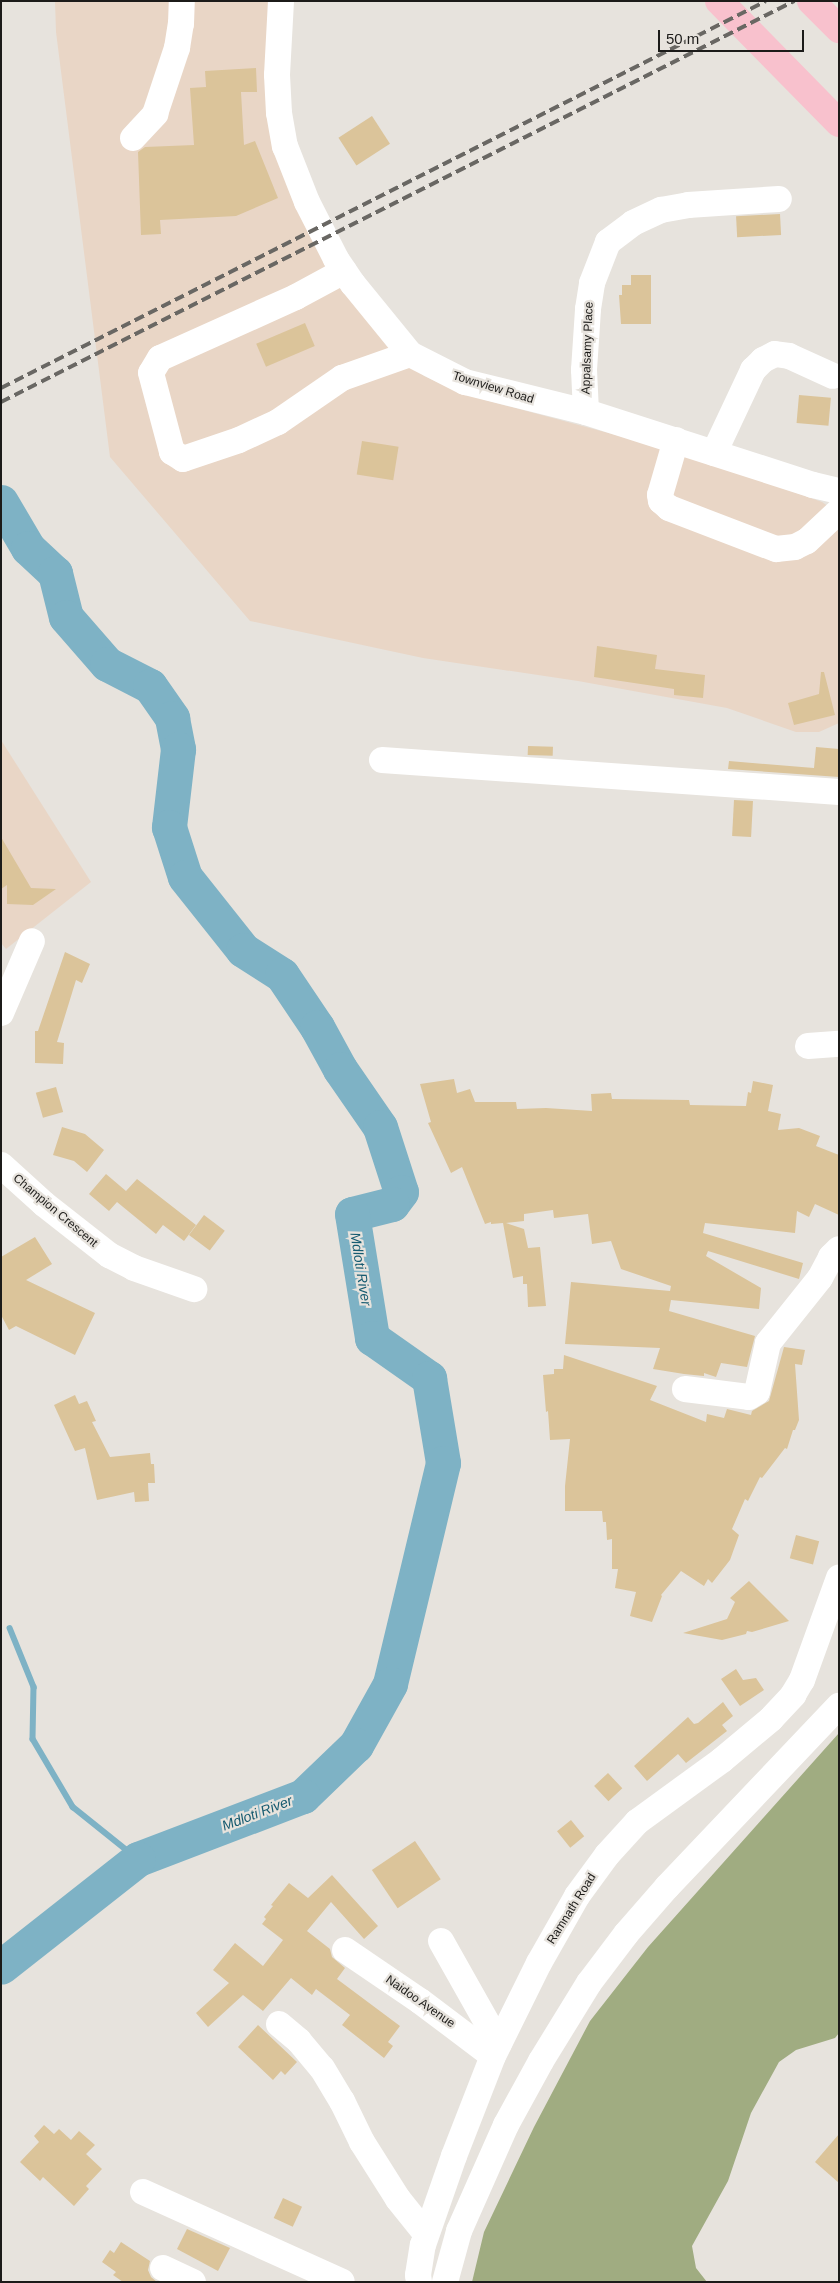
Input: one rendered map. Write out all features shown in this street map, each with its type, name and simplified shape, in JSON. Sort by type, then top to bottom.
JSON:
[{"type":"main road","points":[[718,1],[839,122]]},
{"type":"street","points":[[133,138],[155,114],[177,48],[182,24],[182,1]]},
{"type":"street","name":"Townview Road","points":[[280,1],[277,75],[279,113],[285,146],[307,202],[336,259],[410,354],[465,382],[586,412],[813,485],[839,491]]},
{"type":"street","name":"Appalsamy Place","points":[[586,412],[584,370],[592,283],[608,242],[633,222],[661,210],[780,199]]},
{"type":"street","points":[[344,271],[296,297],[160,358],[153,366],[151,373],[172,452],[183,459],[239,440],[278,422],[342,378],[410,354]]},
{"type":"street","points":[[714,453],[753,370],[763,360],[775,354],[789,356],[833,376]]},
{"type":"street","points":[[676,440],[660,495],[661,501],[669,508],[776,549],[795,547],[806,541],[839,512]]},
{"type":"street","points":[[382,760],[839,792]]},
{"type":"street","points":[[1,1012],[32,941]]},
{"type":"street","points":[[808,1046],[839,1044]]},
{"type":"street","name":"Champion Crescent","points":[[5,1174],[88,1241],[109,1255],[134,1268],[194,1289]]},
{"type":"street","points":[[685,1389],[744,1397],[749,1397],[757,1392],[768,1343],[814,1285],[831,1257],[839,1249]]},
{"type":"street","name":"Ramnath Road","points":[[419,2282],[418,2275],[426,2234],[454,2156],[496,2050],[539,1962],[577,1896],[607,1855],[636,1822],[722,1760],[771,1719],[792,1695],[802,1680],[839,1578]]},
{"type":"street","points":[[445,2282],[459,2231],[506,2125],[541,2061],[589,1983],[626,1934],[667,1887],[839,1706]]},
{"type":"street","points":[[442,1941],[496,2050]]},
{"type":"street","name":"Naidoo Avenue","points":[[345,1950],[496,2050]]},
{"type":"street","points":[[278,2024],[299,2041],[322,2068],[342,2101],[362,2142],[398,2199],[426,2234]]},
{"type":"street","points":[[143,2192],[342,2282]]},
{"type":"street","points":[[163,2268],[193,2282]]},
{"type":"shaded area","points":[[55,1],[268,1],[270,124],[392,349],[424,376],[463,394],[690,455],[822,502],[839,514],[839,723],[819,732],[796,732],[727,708],[578,681],[423,658],[250,621],[110,457],[56,32]]},
{"type":"shaded area","points":[[1,740],[91,882],[6,949],[1,943]]},
{"type":"green space","points":[[839,1733],[839,2033],[835,2038],[796,2050],[779,2062],[751,2113],[728,2181],[692,2246],[696,2268],[707,2282],[472,2282],[484,2232],[534,2127],[590,2021],[648,1947]]},
{"type":"building","points":[[256,68],[257,92],[241,92],[244,145],[255,141],[278,198],[236,216],[160,220],[161,234],[141,235],[138,152],[145,147],[194,145],[190,88],[206,87],[205,71]]},
{"type":"building","points":[[372,116],[390,144],[356,165],[338,138]]},
{"type":"building","points":[[780,214],[781,235],[737,237],[736,216]]},
{"type":"building","points":[[631,275],[651,275],[651,324],[621,324],[619,295],[622,295],[622,285],[631,285]]},
{"type":"building","points":[[305,323],[315,346],[266,367],[256,344]]},
{"type":"building","points":[[799,395],[831,398],[828,426],[797,423]]},
{"type":"building","points":[[362,441],[399,447],[393,480],[357,475]]},
{"type":"building","points":[[597,646],[657,655],[655,669],[705,675],[703,698],[674,695],[674,689],[594,677]]},
{"type":"building","points":[[821,672],[824,672],[835,715],[794,725],[788,703],[819,694]]},
{"type":"building","points":[[528,746],[553,747],[553,756],[528,755]]},
{"type":"building","points":[[816,747],[839,749],[839,777],[728,769],[729,761],[814,768]]},
{"type":"building","points":[[734,800],[753,801],[751,837],[732,836]]},
{"type":"building","points":[[1,837],[31,888],[56,889],[33,905],[7,904],[7,885],[1,889]]},
{"type":"building","points":[[65,952],[90,964],[82,983],[76,980],[57,1042],[64,1043],[63,1064],[35,1063],[35,1031],[38,1031]]},
{"type":"building","points":[[454,1079],[457,1093],[470,1089],[475,1102],[516,1102],[517,1109],[546,1108],[592,1111],[591,1094],[611,1093],[612,1099],[689,1100],[690,1105],[746,1106],[748,1092],[751,1093],[753,1081],[773,1085],[768,1111],[781,1114],[778,1130],[799,1128],[820,1136],[816,1146],[839,1155],[839,1215],[815,1204],[809,1217],[797,1211],[795,1233],[705,1223],[703,1233],[803,1263],[799,1279],[708,1251],[706,1256],[761,1288],[759,1309],[671,1300],[669,1311],[755,1336],[747,1367],[721,1363],[716,1377],[704,1373],[704,1376],[684,1374],[653,1369],[660,1348],[565,1344],[571,1282],[670,1291],[671,1286],[621,1269],[611,1241],[592,1244],[588,1214],[554,1218],[553,1210],[524,1214],[524,1221],[506,1223],[524,1229],[528,1248],[540,1247],[546,1306],[528,1307],[527,1284],[523,1284],[523,1276],[513,1278],[503,1223],[491,1224],[491,1222],[485,1224],[462,1167],[451,1173],[428,1123],[431,1122],[420,1084]]},
{"type":"building","points":[[56,1087],[63,1112],[43,1118],[36,1093]]},
{"type":"building","points":[[62,1127],[85,1134],[104,1150],[87,1172],[74,1161],[53,1155]]},
{"type":"building","points":[[106,1174],[126,1191],[137,1179],[196,1225],[184,1241],[163,1225],[156,1234],[117,1202],[109,1211],[89,1194]]},
{"type":"building","points":[[204,1215],[225,1231],[210,1251],[189,1235]]},
{"type":"building","points":[[35,1237],[52,1264],[26,1280],[95,1313],[75,1355],[16,1326],[9,1330],[1,1315],[1,1257]]},
{"type":"building","points":[[784,1347],[805,1350],[802,1365],[795,1364],[799,1420],[795,1430],[793,1430],[787,1449],[785,1448],[762,1478],[760,1477],[748,1501],[745,1499],[732,1529],[739,1535],[730,1560],[712,1583],[708,1579],[704,1586],[681,1571],[661,1595],[652,1622],[630,1616],[636,1592],[615,1588],[618,1569],[612,1569],[612,1539],[607,1540],[606,1522],[603,1522],[602,1511],[565,1511],[565,1486],[570,1439],[550,1440],[543,1375],[554,1374],[554,1369],[563,1369],[564,1355],[657,1386],[650,1400],[706,1422],[707,1414],[724,1418],[727,1409],[751,1415],[752,1411],[769,1401]]},
{"type":"building","points":[[75,1395],[79,1404],[87,1401],[96,1421],[92,1422],[110,1457],[150,1453],[151,1464],[154,1464],[155,1483],[148,1483],[149,1501],[135,1502],[134,1492],[97,1500],[85,1448],[75,1451],[54,1405]]},
{"type":"building","points":[[796,1535],[819,1541],[813,1564],[790,1558]]},
{"type":"building","points":[[749,1581],[789,1621],[752,1632],[747,1631],[746,1634],[722,1640],[683,1633],[727,1619],[735,1602],[730,1598]]},
{"type":"building","points":[[736,1669],[743,1680],[756,1678],[764,1690],[740,1706],[721,1679]]},
{"type":"building","points":[[723,1702],[733,1716],[722,1725],[727,1731],[686,1763],[678,1754],[647,1781],[634,1766],[688,1717],[694,1724],[698,1723]]},
{"type":"building","points":[[608,1773],[622,1788],[608,1801],[594,1786]]},
{"type":"building","points":[[571,1820],[584,1836],[570,1848],[557,1831]]},
{"type":"building","points":[[415,1841],[441,1879],[398,1908],[372,1870]]},
{"type":"building","points":[[332,1875],[378,1926],[364,1939],[331,1902],[307,1931],[330,1949],[332,1957],[345,1968],[337,1979],[400,2026],[388,2042],[393,2046],[384,2058],[342,2025],[350,2015],[316,1989],[312,1995],[291,1978],[263,2011],[243,1995],[208,2027],[196,2013],[229,1983],[213,1970],[235,1943],[263,1966],[283,1940],[262,1924],[266,1919],[264,1917],[273,1906],[271,1905],[289,1883],[308,1898]]},
{"type":"building","points":[[258,2025],[297,2062],[285,2075],[281,2071],[273,2080],[238,2047]]},
{"type":"building","points":[[44,2125],[54,2134],[59,2129],[71,2140],[79,2131],[95,2145],[86,2154],[102,2169],[86,2186],[89,2189],[74,2206],[43,2177],[40,2181],[20,2162],[39,2142],[34,2136]]},
{"type":"building","points":[[839,2134],[839,2183],[815,2162]]},
{"type":"building","points":[[283,2198],[302,2207],[293,2227],[274,2218]]},
{"type":"building","points":[[187,2229],[230,2248],[218,2271],[177,2249]]},
{"type":"building","points":[[121,2242],[150,2261],[148,2270],[151,2277],[157,2282],[123,2282],[113,2275],[116,2272],[102,2262],[110,2250],[114,2253]]},
{"type":"waterway","name":"Mdloti River","points":[[1,502],[28,548],[55,573],[66,617],[107,664],[150,686],[172,718],[178,749],[169,827],[185,877],[243,950],[282,975],[317,1027],[340,1069],[380,1127],[401,1192],[392,1204],[352,1214],[372,1338],[429,1378],[443,1463],[390,1684],[356,1745],[303,1796],[138,1859],[1,1967]]},
{"type":"waterway","points":[[10,1628],[34,1687],[33,1739],[73,1807],[138,1859]]},
{"type":"railway","points":[[1,388],[766,1]]},
{"type":"railway","points":[[1,402],[794,1]]}]
